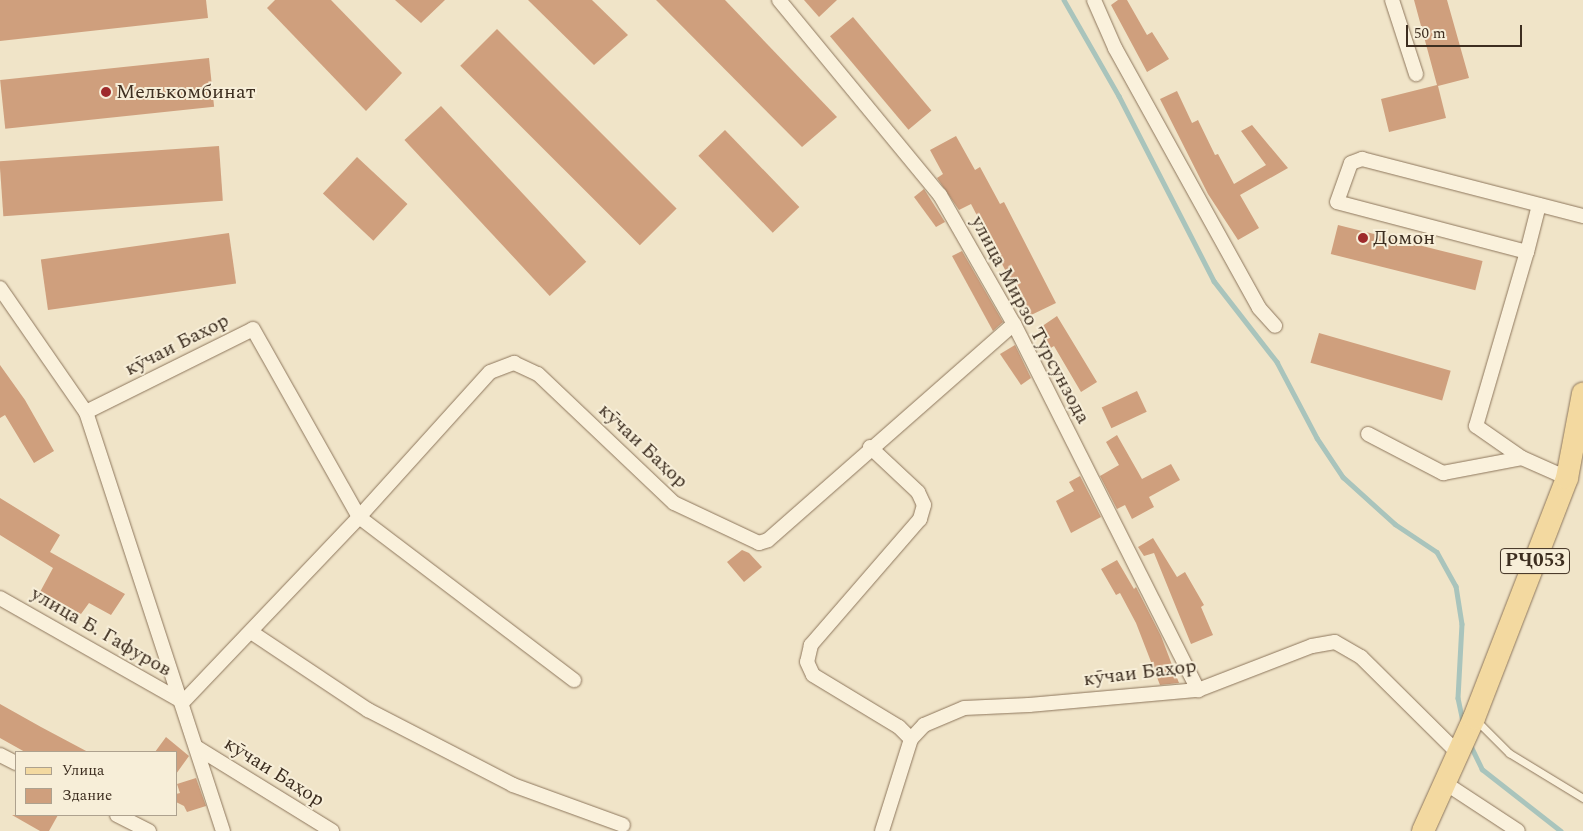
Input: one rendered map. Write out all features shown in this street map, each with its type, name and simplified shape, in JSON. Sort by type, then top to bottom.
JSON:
[{"type":"main road","name":"РҶ053","points":[[1423,831],[1473,722],[1567,478],[1583,393]]},
{"type":"street","name":"улица Мирзо Турсунзода","points":[[778,0],[940,195],[1014,324],[1198,690]]},
{"type":"street","points":[[1094,0],[1115,48],[1254,299],[1274,326]]},
{"type":"street","points":[[1392,0],[1416,74]]},
{"type":"street","points":[[1527,252],[1337,202],[1351,163],[1362,159],[1583,216]]},
{"type":"street","points":[[1539,205],[1476,426],[1522,458],[1567,478]]},
{"type":"street","name":"кӯчаи Баҳор","points":[[0,288],[86,412],[183,702],[223,831]]},
{"type":"street","name":"кӯчаи Баҳор","points":[[183,702],[359,517],[490,372],[514,363],[538,374],[674,503],[750,542],[758,543],[768,540],[870,447],[1014,324]]},
{"type":"street","name":"кӯчаи Баҳор","points":[[86,412],[253,329],[359,517],[574,680]]},
{"type":"street","points":[[1368,434],[1442,473],[1522,458]]},
{"type":"street","points":[[870,447],[918,492],[924,505],[920,519],[812,645],[807,662],[813,675],[899,727],[911,739],[882,831]]},
{"type":"street","name":"улица Б. Гафуров","points":[[0,598],[183,702]]},
{"type":"street","points":[[251,632],[376,715],[513,786],[623,825]]},
{"type":"street","name":"кӯчаи Баҳор","points":[[911,739],[924,725],[964,708],[1198,690],[1312,646],[1335,642],[1360,657],[1459,752]]},
{"type":"street","name":"кӯчаи Баҳор","points":[[196,747],[332,831]]},
{"type":"street","points":[[0,755],[15,762]]},
{"type":"street","points":[[1445,783],[1518,831]]},
{"type":"street","points":[[119,816],[149,831]]},
{"type":"lane","points":[[1473,722],[1509,752],[1583,798]]},
{"type":"building","points":[[0,0],[206,0],[208,18],[0,41]]},
{"type":"building","points":[[275,0],[331,0],[402,73],[366,111],[267,8]]},
{"type":"building","points":[[395,0],[445,0],[421,23]]},
{"type":"building","points":[[528,0],[592,0],[628,35],[594,65]]},
{"type":"building","points":[[656,0],[725,0],[837,117],[802,147]]},
{"type":"building","points":[[804,0],[837,0],[819,17]]},
{"type":"building","points":[[1118,0],[1127,0],[1147,35],[1152,32],[1169,59],[1147,72],[1111,5]]},
{"type":"building","points":[[1414,0],[1447,0],[1469,78],[1438,86],[1446,118],[1389,132],[1381,99],[1437,85]]},
{"type":"building","points":[[853,17],[931,110],[908,130],[830,36]]},
{"type":"building","points":[[497,29],[677,209],[640,245],[460,66]]},
{"type":"building","name":"Мелькомбинат","points":[[209,58],[214,107],[5,129],[0,80]]},
{"type":"building","points":[[1177,91],[1192,123],[1198,120],[1215,155],[1218,154],[1234,184],[1266,165],[1241,131],[1252,125],[1288,168],[1240,195],[1259,228],[1238,240],[1208,194],[1160,99]]},
{"type":"building","points":[[441,106],[586,262],[550,296],[404,140]]},
{"type":"building","points":[[725,130],[799,207],[773,233],[698,156]]},
{"type":"building","points":[[956,136],[975,170],[980,167],[1000,204],[1004,202],[1056,303],[1029,316],[971,204],[959,210],[937,178],[943,174],[930,150]]},
{"type":"building","points":[[219,146],[223,201],[3,216],[0,161]]},
{"type":"building","points":[[357,157],[407,204],[373,241],[323,194]]},
{"type":"building","points":[[924,189],[945,222],[936,227],[914,197]]},
{"type":"building","points":[[1338,225],[1483,261],[1475,290],[1331,254]]},
{"type":"building","points":[[229,233],[236,284],[48,310],[41,259]]},
{"type":"building","points":[[962,251],[1003,322],[993,331],[952,256]]},
{"type":"building","points":[[1057,316],[1097,382],[1081,392],[1054,346],[1049,349],[1038,329]]},
{"type":"building","points":[[1319,333],[1451,371],[1442,401],[1310,363]]},
{"type":"building","points":[[1015,345],[1031,378],[1021,385],[1000,354]]},
{"type":"building","points":[[0,365],[25,400],[54,451],[34,463],[5,415],[0,418]]},
{"type":"building","points":[[1137,391],[1147,412],[1111,428],[1102,407]]},
{"type":"building","points":[[1117,435],[1142,479],[1171,464],[1180,480],[1149,497],[1154,507],[1132,519],[1125,505],[1117,509],[1100,476],[1119,465],[1106,442]]},
{"type":"building","points":[[1080,476],[1101,517],[1071,533],[1056,501],[1074,491],[1069,482]]},
{"type":"building","points":[[0,498],[60,535],[50,552],[125,594],[111,615],[89,603],[81,614],[40,592],[53,568],[0,535]]},
{"type":"building","points":[[1153,538],[1177,577],[1185,572],[1204,605],[1201,607],[1213,635],[1191,644],[1154,553],[1144,556],[1138,547]]},
{"type":"building","points":[[742,550],[749,553],[762,567],[744,582],[727,562]]},
{"type":"building","points":[[1117,560],[1134,589],[1136,587],[1161,636],[1179,683],[1160,685],[1136,623],[1120,593],[1116,595],[1101,569]]},
{"type":"building","points":[[0,704],[86,751],[23,751],[0,738]]},
{"type":"building","points":[[166,737],[189,756],[178,771],[178,751],[156,751]]},
{"type":"building","points":[[196,778],[206,806],[187,812],[184,806],[178,803],[178,794],[180,793],[178,784]]},
{"type":"building","points":[[12,815],[57,816],[49,831],[40,831]]},
{"type":"waterway","points":[[1064,0],[1119,96],[1214,281],[1277,362],[1317,438],[1343,477],[1395,524],[1437,552],[1456,586],[1462,624],[1458,698],[1463,722]]},
{"type":"waterway","points":[[1470,744],[1482,769],[1561,831]]},
{"type":"place","name":"Мелькомбинат","points":[[106,92]]},
{"type":"place","name":"Домон","points":[[1363,238]]}]
